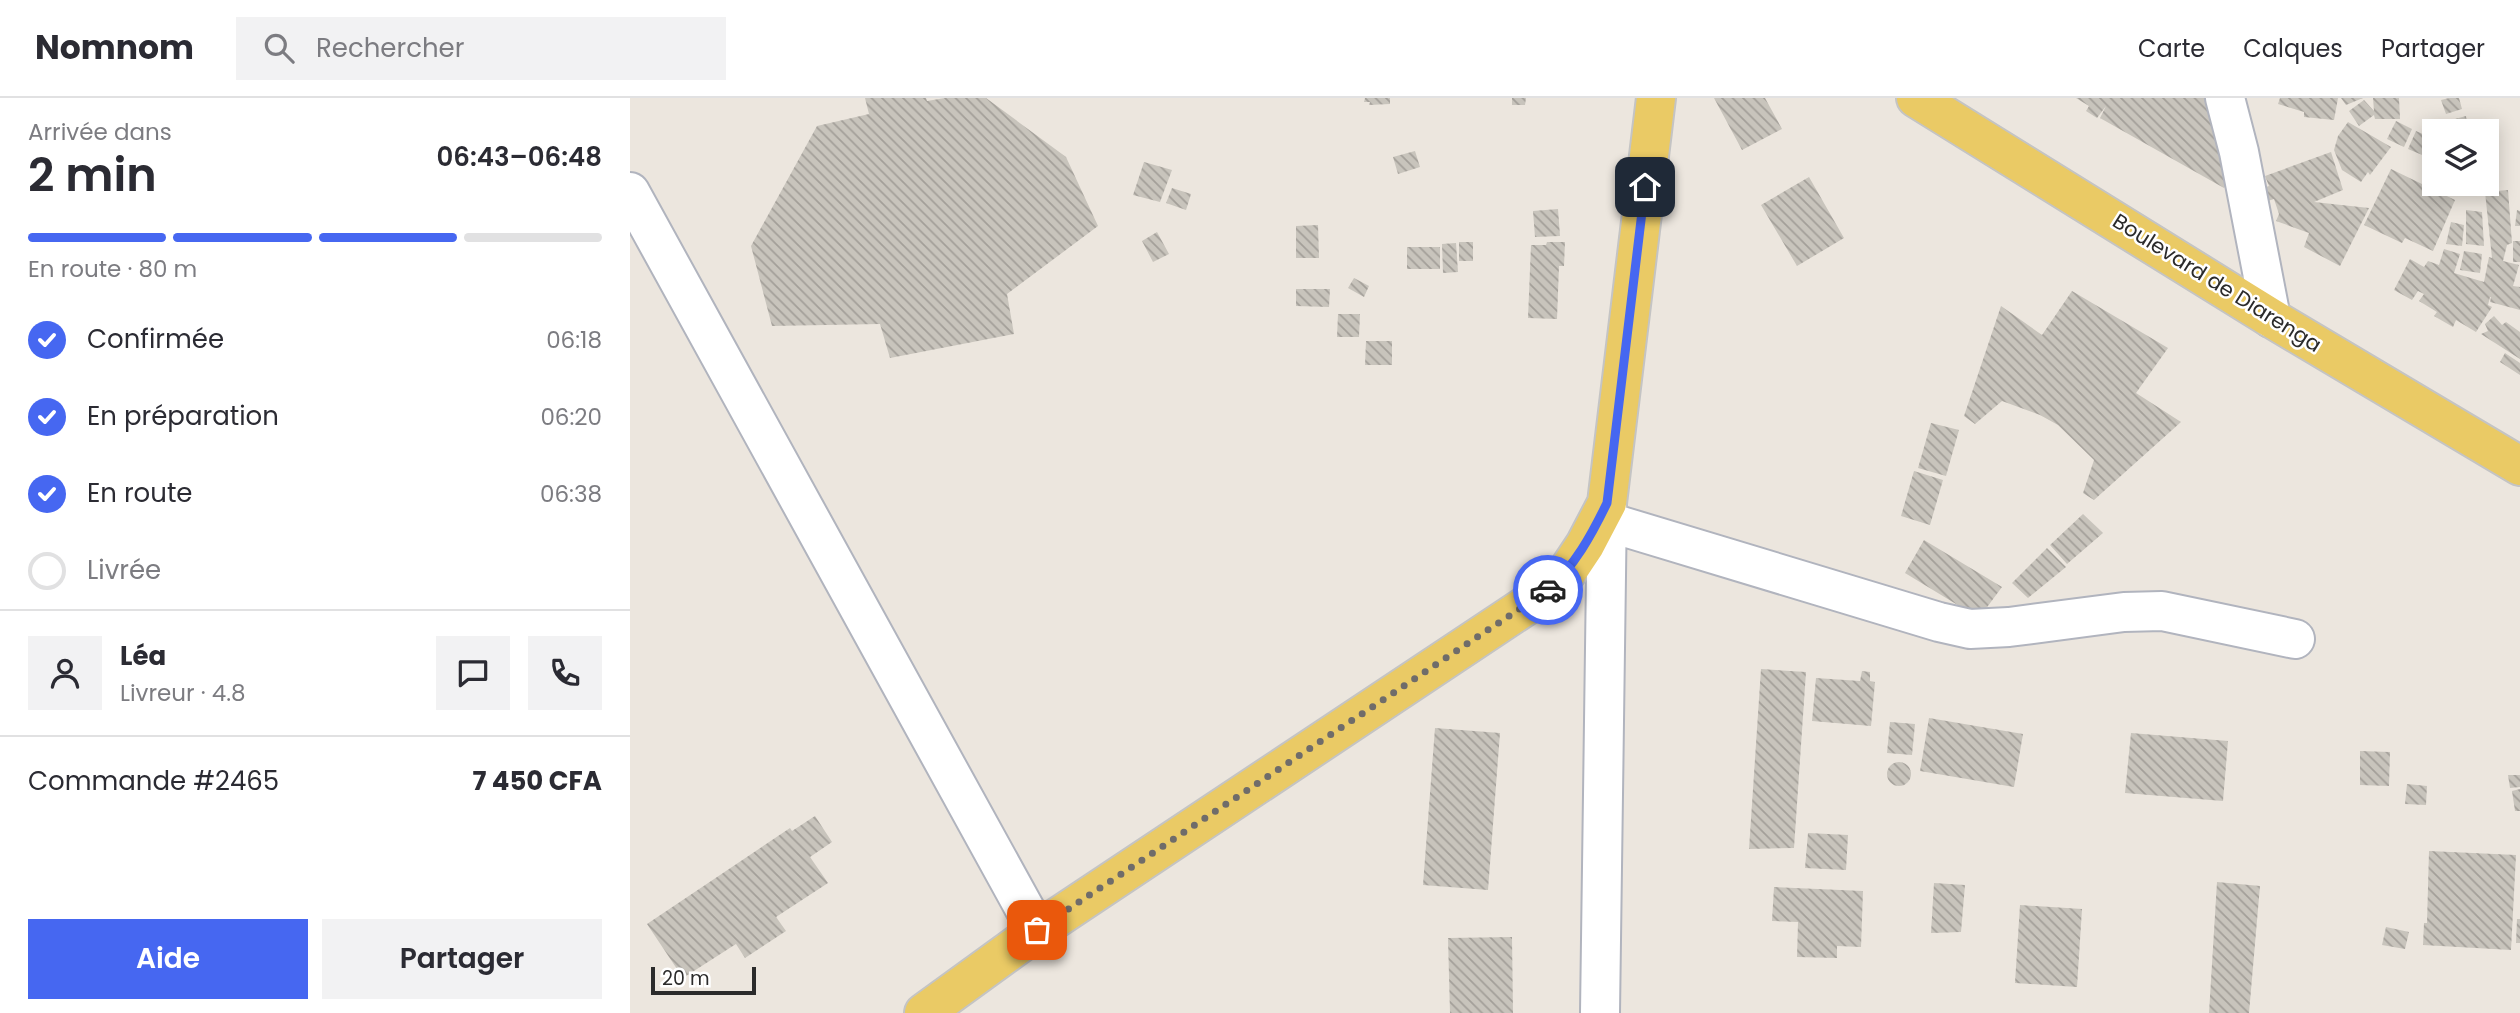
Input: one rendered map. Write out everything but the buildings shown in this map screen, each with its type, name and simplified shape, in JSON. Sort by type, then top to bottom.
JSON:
[{"type":"main road","points":[[924,1013],[1037,930],[1542,595],[1567,572],[1608,512],[1656,98]]},
{"type":"main road","name":"Boulevard de Diarenga","points":[[1916,98],[2520,466]]},
{"type":"street","points":[[2225,98],[2239,152],[2272,317]]},
{"type":"street","points":[[630,192],[1037,930]]},
{"type":"street","points":[[1600,1013],[1608,512],[1939,622],[1970,629],[2124,612],[2162,611],[2295,639]]},
{"type":"way so far","points":[[1037,930],[1548,590]]},
{"type":"route","points":[[1548,590],[1567,572],[1586,545],[1607,503],[1645,187]]}]
